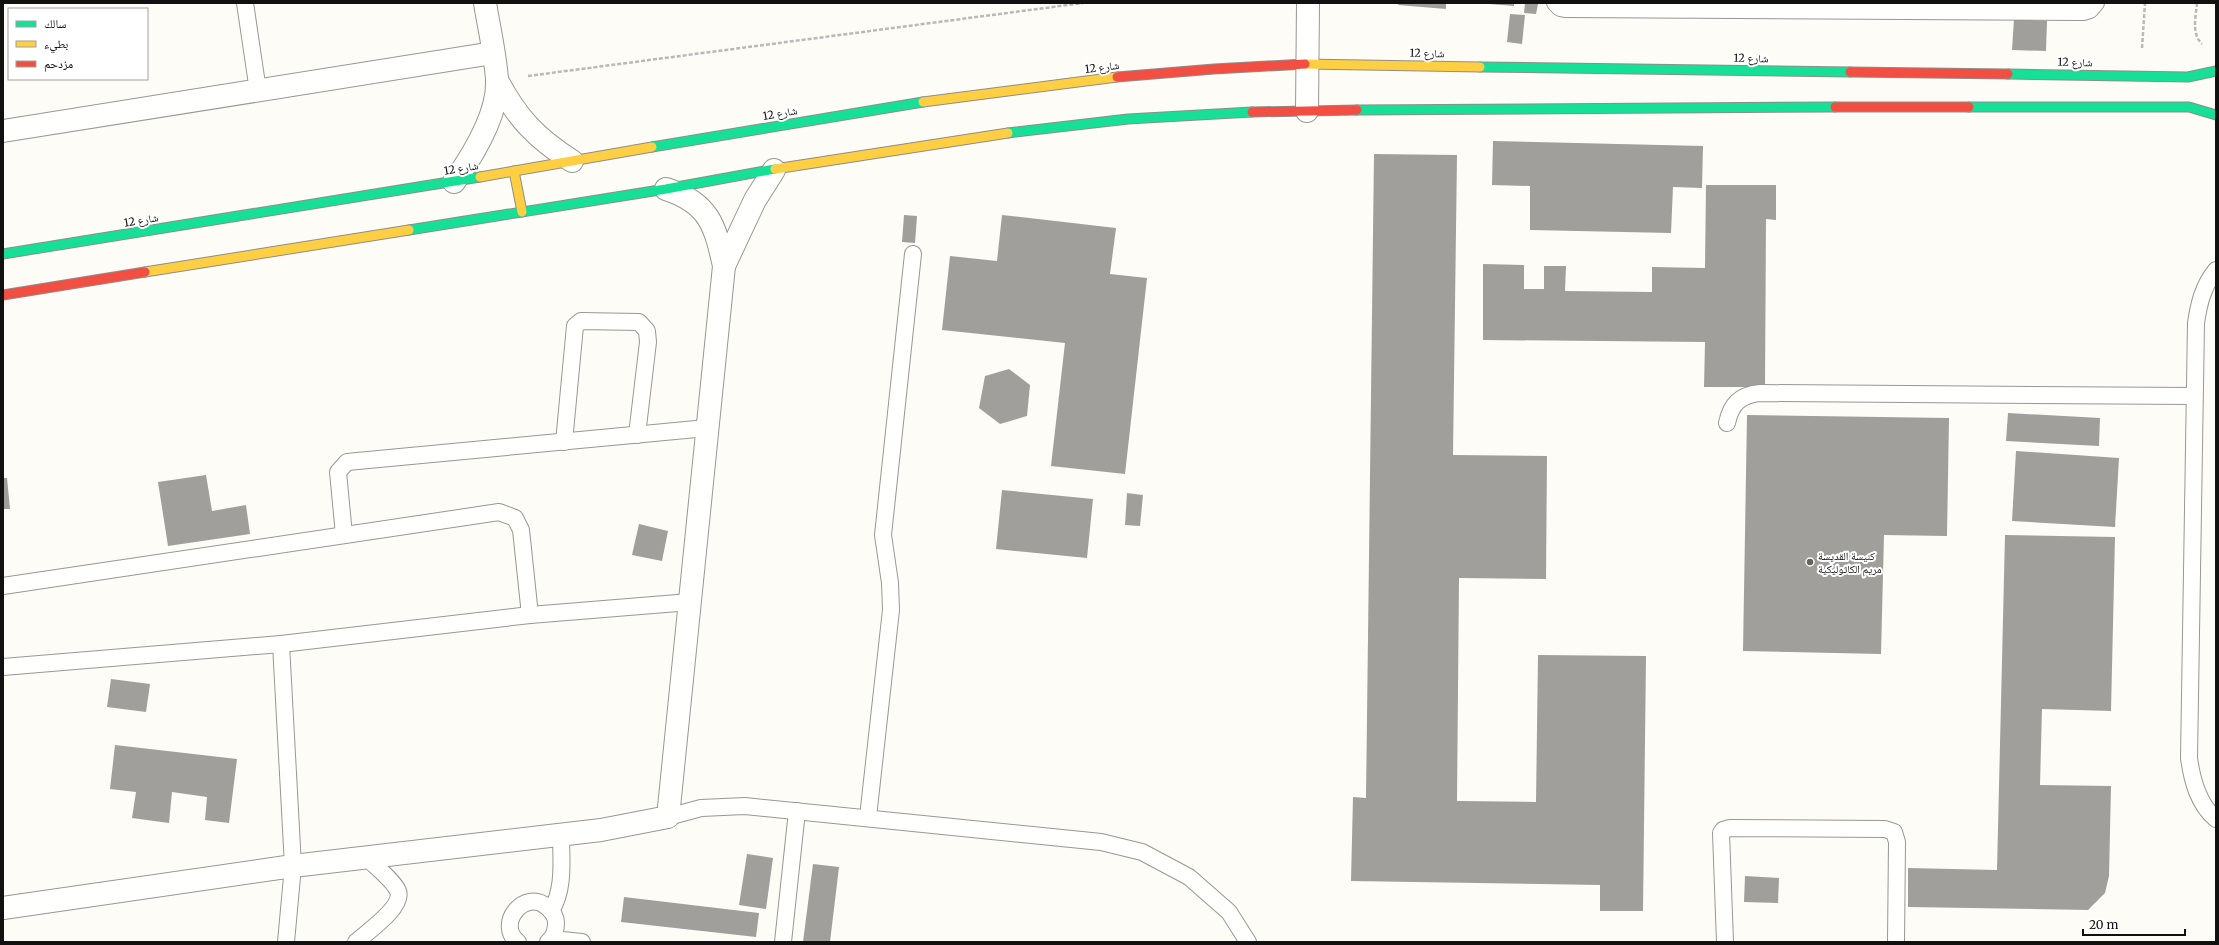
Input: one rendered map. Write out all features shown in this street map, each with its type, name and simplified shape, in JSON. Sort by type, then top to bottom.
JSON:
[{"type":"street","points":[[454,182],[467,164],[486,125],[493,103],[497,80],[485,3]]},
{"type":"street","points":[[1307,111],[1308,3]]},
{"type":"street","points":[[3,130],[493,53]]},
{"type":"street","name":"شارع 12","points":[[3,254],[454,182],[834,116],[1029,88],[1230,66],[1307,64],[2140,75],[2188,77],[2216,72]]},
{"type":"street","points":[[497,80],[521,120],[536,136],[572,161]]},
{"type":"street","points":[[3,295],[666,189],[735,175],[1026,130],[1128,119],[1307,111],[2172,106],[2188,107],[2216,115]]},
{"type":"street","points":[[3,908],[293,866],[608,829],[668,817],[724,266],[755,200],[774,170]]},
{"type":"street","points":[[514,171],[522,212]]},
{"type":"street","points":[[666,189],[686,195],[706,214],[714,229],[724,266]]},
{"type":"lane","points":[[245,3],[258,91]]},
{"type":"lane","points":[[1555,3],[1560,8],[1565,9],[2084,12],[2090,10],[2096,3]]},
{"type":"lane","points":[[868,817],[891,610],[890,583],[883,535],[913,254]]},
{"type":"lane","points":[[2216,270],[2208,281],[2199,301],[2196,323],[2189,758],[2192,779],[2201,800],[2216,819]]},
{"type":"lane","points":[[564,442],[574,326],[581,321],[639,322],[647,331],[648,342],[637,435]]},
{"type":"lane","points":[[1727,423],[1730,411],[1737,401],[1747,394],[1760,392],[2194,396]]},
{"type":"lane","points":[[344,535],[338,472],[347,462],[707,428]]},
{"type":"lane","points":[[3,586],[499,512],[515,518],[520,530],[530,615]]},
{"type":"lane","points":[[3,667],[281,644],[530,615],[690,602]]},
{"type":"lane","points":[[281,644],[293,866],[286,942]]},
{"type":"lane","points":[[668,817],[701,808],[723,805],[797,810],[1101,842],[1142,852],[1190,877],[1229,912],[1248,942]]},
{"type":"lane","points":[[783,942],[797,810]]},
{"type":"lane","points":[[1724,942],[1721,833],[1723,830],[1730,828],[1885,829],[1894,832],[1897,842],[1896,942]]},
{"type":"lane","points":[[551,910],[556,903],[560,887],[561,834]]},
{"type":"lane","points":[[356,942],[398,904],[399,897],[393,885],[368,858]]},
{"type":"lane","points":[[518,942],[510,930],[510,920],[515,911],[523,904],[533,901],[543,904],[551,910],[556,920],[556,929],[550,940],[582,942]]},
{"type":"path","points":[[497,80],[1083,3]]},
{"type":"path","points":[[2140,75],[2145,3]]},
{"type":"path","points":[[2196,38],[2197,3]]},
{"type":"building","points":[[1399,3],[1446,3],[1446,9],[1398,5]]},
{"type":"building","points":[[1477,3],[1514,3],[1514,6]]},
{"type":"building","points":[[1525,3],[1538,4],[1536,14],[1524,13]]},
{"type":"building","points":[[1510,14],[1525,15],[1522,44],[1507,42]]},
{"type":"building","points":[[2014,19],[2047,21],[2046,51],[2012,50]]},
{"type":"building","points":[[1493,141],[1703,146],[1702,188],[1673,187],[1671,233],[1530,230],[1530,186],[1492,185]]},
{"type":"building","points":[[1374,154],[1457,155],[1453,455],[1547,456],[1546,579],[1459,578],[1457,801],[1536,802],[1538,655],[1646,656],[1643,911],[1600,911],[1600,885],[1351,881],[1353,797],[1366,798]]},
{"type":"building","points":[[1706,185],[1776,185],[1776,220],[1766,219],[1765,387],[1704,387],[1705,342],[1483,340],[1483,264],[1524,265],[1524,289],[1544,289],[1544,266],[1566,266],[1565,291],[1652,292],[1652,267],[1705,268]]},
{"type":"building","points":[[904,215],[917,216],[915,243],[902,242]]},
{"type":"building","points":[[1002,215],[1116,228],[1110,274],[1147,278],[1125,474],[1051,466],[1065,343],[942,330],[950,256],[997,261]]},
{"type":"building","points":[[1009,369],[1030,385],[1027,416],[1000,424],[979,408],[985,376]]},
{"type":"building","points":[[2008,413],[2100,418],[2099,446],[2006,441]]},
{"type":"building","points":[[1747,415],[1949,418],[1947,536],[1884,535],[1881,654],[1743,651]]},
{"type":"building","points":[[2016,451],[2119,458],[2115,527],[2012,521]]},
{"type":"building","points":[[206,475],[212,511],[246,505],[250,534],[168,546],[158,482]]},
{"type":"building","points":[[3,478],[7,478],[10,509],[3,509]]},
{"type":"building","points":[[1002,490],[1093,499],[1087,558],[996,549]]},
{"type":"building","points":[[1127,493],[1143,495],[1140,526],[1125,525]]},
{"type":"building","points":[[639,524],[668,531],[662,561],[632,555]]},
{"type":"building","points":[[2005,535],[2115,537],[2111,711],[2042,709],[2040,785],[2111,786],[2109,876],[2105,893],[2088,910],[1908,907],[1908,868],[1997,870]]},
{"type":"building","points":[[111,679],[150,684],[146,712],[107,707]]},
{"type":"building","points":[[115,745],[237,759],[229,823],[205,820],[207,797],[172,792],[169,823],[132,818],[136,792],[110,789]]},
{"type":"building","points":[[747,854],[773,858],[766,909],[739,905]]},
{"type":"building","points":[[813,864],[839,867],[830,942],[803,942]]},
{"type":"building","points":[[1745,876],[1779,878],[1778,903],[1744,902]]},
{"type":"building","points":[[624,897],[759,913],[756,937],[621,922]]},
{"type":"traffic: fast","points":[[1480,67],[1850,72]]},
{"type":"traffic: fast","points":[[2008,74],[2188,77],[2216,71]]},
{"type":"traffic: fast","points":[[652,147],[923,102]]},
{"type":"traffic: fast","points":[[1357,110],[1835,107]]},
{"type":"traffic: fast","points":[[1969,107],[2189,107],[2216,115]]},
{"type":"traffic: fast","points":[[1008,133],[1128,119],[1252,112]]},
{"type":"traffic: fast","points":[[409,230],[666,189],[775,169]]},
{"type":"traffic: fast","points":[[3,254],[480,177]]},
{"type":"traffic: slow","points":[[1305,64],[1480,67]]},
{"type":"traffic: slow","points":[[923,102],[1117,77]]},
{"type":"traffic: slow","points":[[775,169],[1008,133]]},
{"type":"traffic: slow","points":[[480,177],[652,147]]},
{"type":"traffic: slow","points":[[514,171],[522,212]]},
{"type":"traffic: slow","points":[[145,272],[409,230]]},
{"type":"traffic: jam","points":[[1117,77],[1214,69],[1305,64]]},
{"type":"traffic: jam","points":[[1850,72],[2008,74]]},
{"type":"traffic: jam","points":[[1835,107],[1969,107]]},
{"type":"traffic: jam","points":[[1252,112],[1357,110]]},
{"type":"traffic: jam","points":[[3,295],[145,272]]},
{"type":"place","name":"كنيسة القديسة مريم الكاثوليكية","points":[[1810,562]]}]
